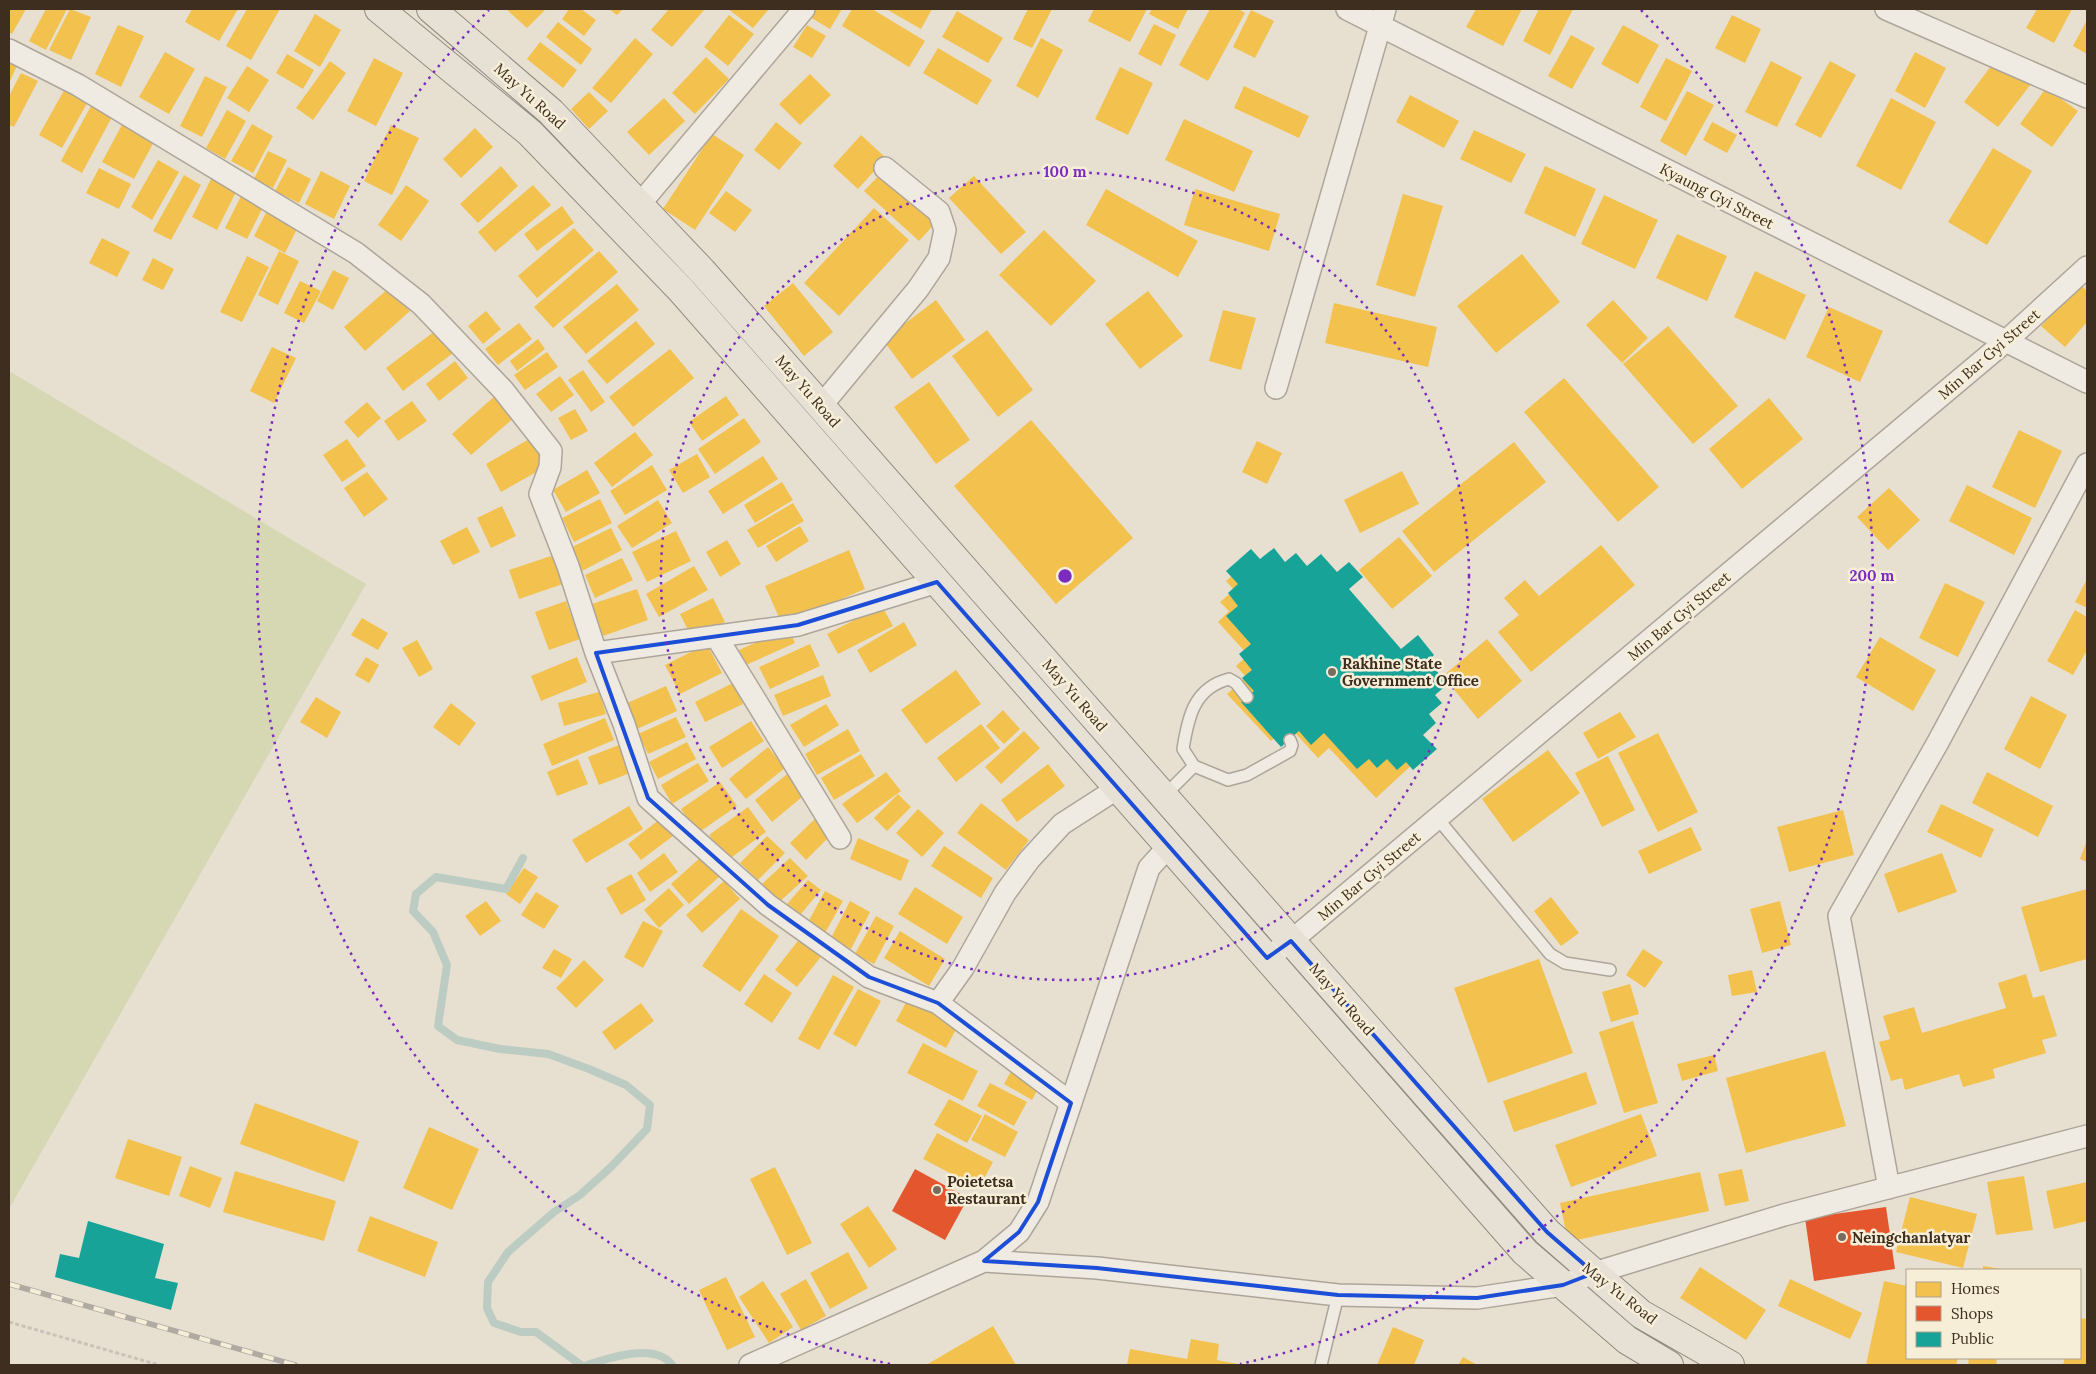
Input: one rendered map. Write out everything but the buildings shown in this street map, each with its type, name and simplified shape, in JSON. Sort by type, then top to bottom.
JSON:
[{"type":"main road","name":"May Yu Road","points":[[379,9],[530,133],[681,290],[1118,788],[1153,806],[1169,846],[1525,1252],[1627,1340],[1670,1365]]},
{"type":"main road","name":"May Yu Road","points":[[431,9],[551,112],[702,271],[821,406],[1153,806],[1292,941],[1547,1232],[1641,1314],[1730,1365]]},
{"type":"street","points":[[639,205],[804,9]]},
{"type":"street","name":"Kyaung Gyi Street","points":[[1347,9],[1383,18],[2087,382]]},
{"type":"street","points":[[1886,9],[2087,97]]},
{"type":"street","points":[[1276,388],[1383,18]]},
{"type":"street","points":[[9,50],[78,85],[356,253],[421,304],[502,390],[551,451],[550,467],[540,494],[568,566],[596,653],[624,724],[648,798],[768,905],[870,977],[938,1003],[1071,1103]]},
{"type":"street","points":[[821,406],[918,289],[939,258],[945,230],[939,212],[885,168]]},
{"type":"street","name":"Min Bar Gyi Street","points":[[1266,958],[1292,941],[2006,341],[2087,267]]},
{"type":"street","points":[[1889,1188],[1839,916],[1937,744],[2087,464]]},
{"type":"street","points":[[596,653],[798,625],[938,582]]},
{"type":"street","points":[[716,636],[840,838]]},
{"type":"street","points":[[938,1003],[963,968],[1005,893],[1030,860],[1062,824],[1118,788]]},
{"type":"street","points":[[750,1365],[984,1261],[1019,1232],[1038,1202],[1149,868],[1169,846]]},
{"type":"street","points":[[984,1261],[1097,1268],[1338,1295],[1477,1298],[1563,1285],[1594,1273],[1784,1216],[2087,1136]]},
{"type":"lane","points":[[1248,697],[1236,683],[1229,679],[1215,683],[1192,707],[1183,749],[1194,766],[1228,780],[1247,775],[1290,751],[1292,745],[1290,740]]},
{"type":"lane","points":[[1153,806],[1194,766]]},
{"type":"lane","points":[[1438,819],[1550,954],[1565,963],[1610,970]]},
{"type":"lane","points":[[1321,1365],[1338,1295]]},
{"type":"path","points":[[9,1322],[159,1365]]},
{"type":"highlighted area","points":[[937,582],[1267,958],[1291,941],[1547,1232],[1594,1273],[1563,1285],[1477,1298],[1338,1295],[1097,1268],[984,1261],[1019,1232],[1038,1202],[1071,1103],[938,1003],[869,977],[768,905],[648,798],[596,653],[798,625]]},
{"type":"green space","points":[[9,371],[366,584],[10,1207],[9,1206]]},
{"type":"waterway","points":[[523,858],[506,889],[436,877],[416,894],[413,911],[433,932],[447,965],[438,1026],[457,1040],[500,1049],[548,1054],[589,1069],[626,1085],[650,1105],[647,1129],[611,1167],[580,1195],[554,1212],[508,1252],[488,1282],[487,1308],[494,1323],[521,1332],[536,1332],[581,1365]]},
{"type":"waterway","points":[[587,1365],[619,1356],[643,1353],[655,1354],[664,1358],[672,1365]]},
{"type":"railway","points":[[9,1284],[295,1365]]},
{"type":"place","name":"Rakhine State Government Office","points":[[1332,672]]},
{"type":"place","name":"Poietetsa Restaurant","points":[[937,1190]]},
{"type":"place","name":"Neingchanlatyar","points":[[1842,1237]]}]
